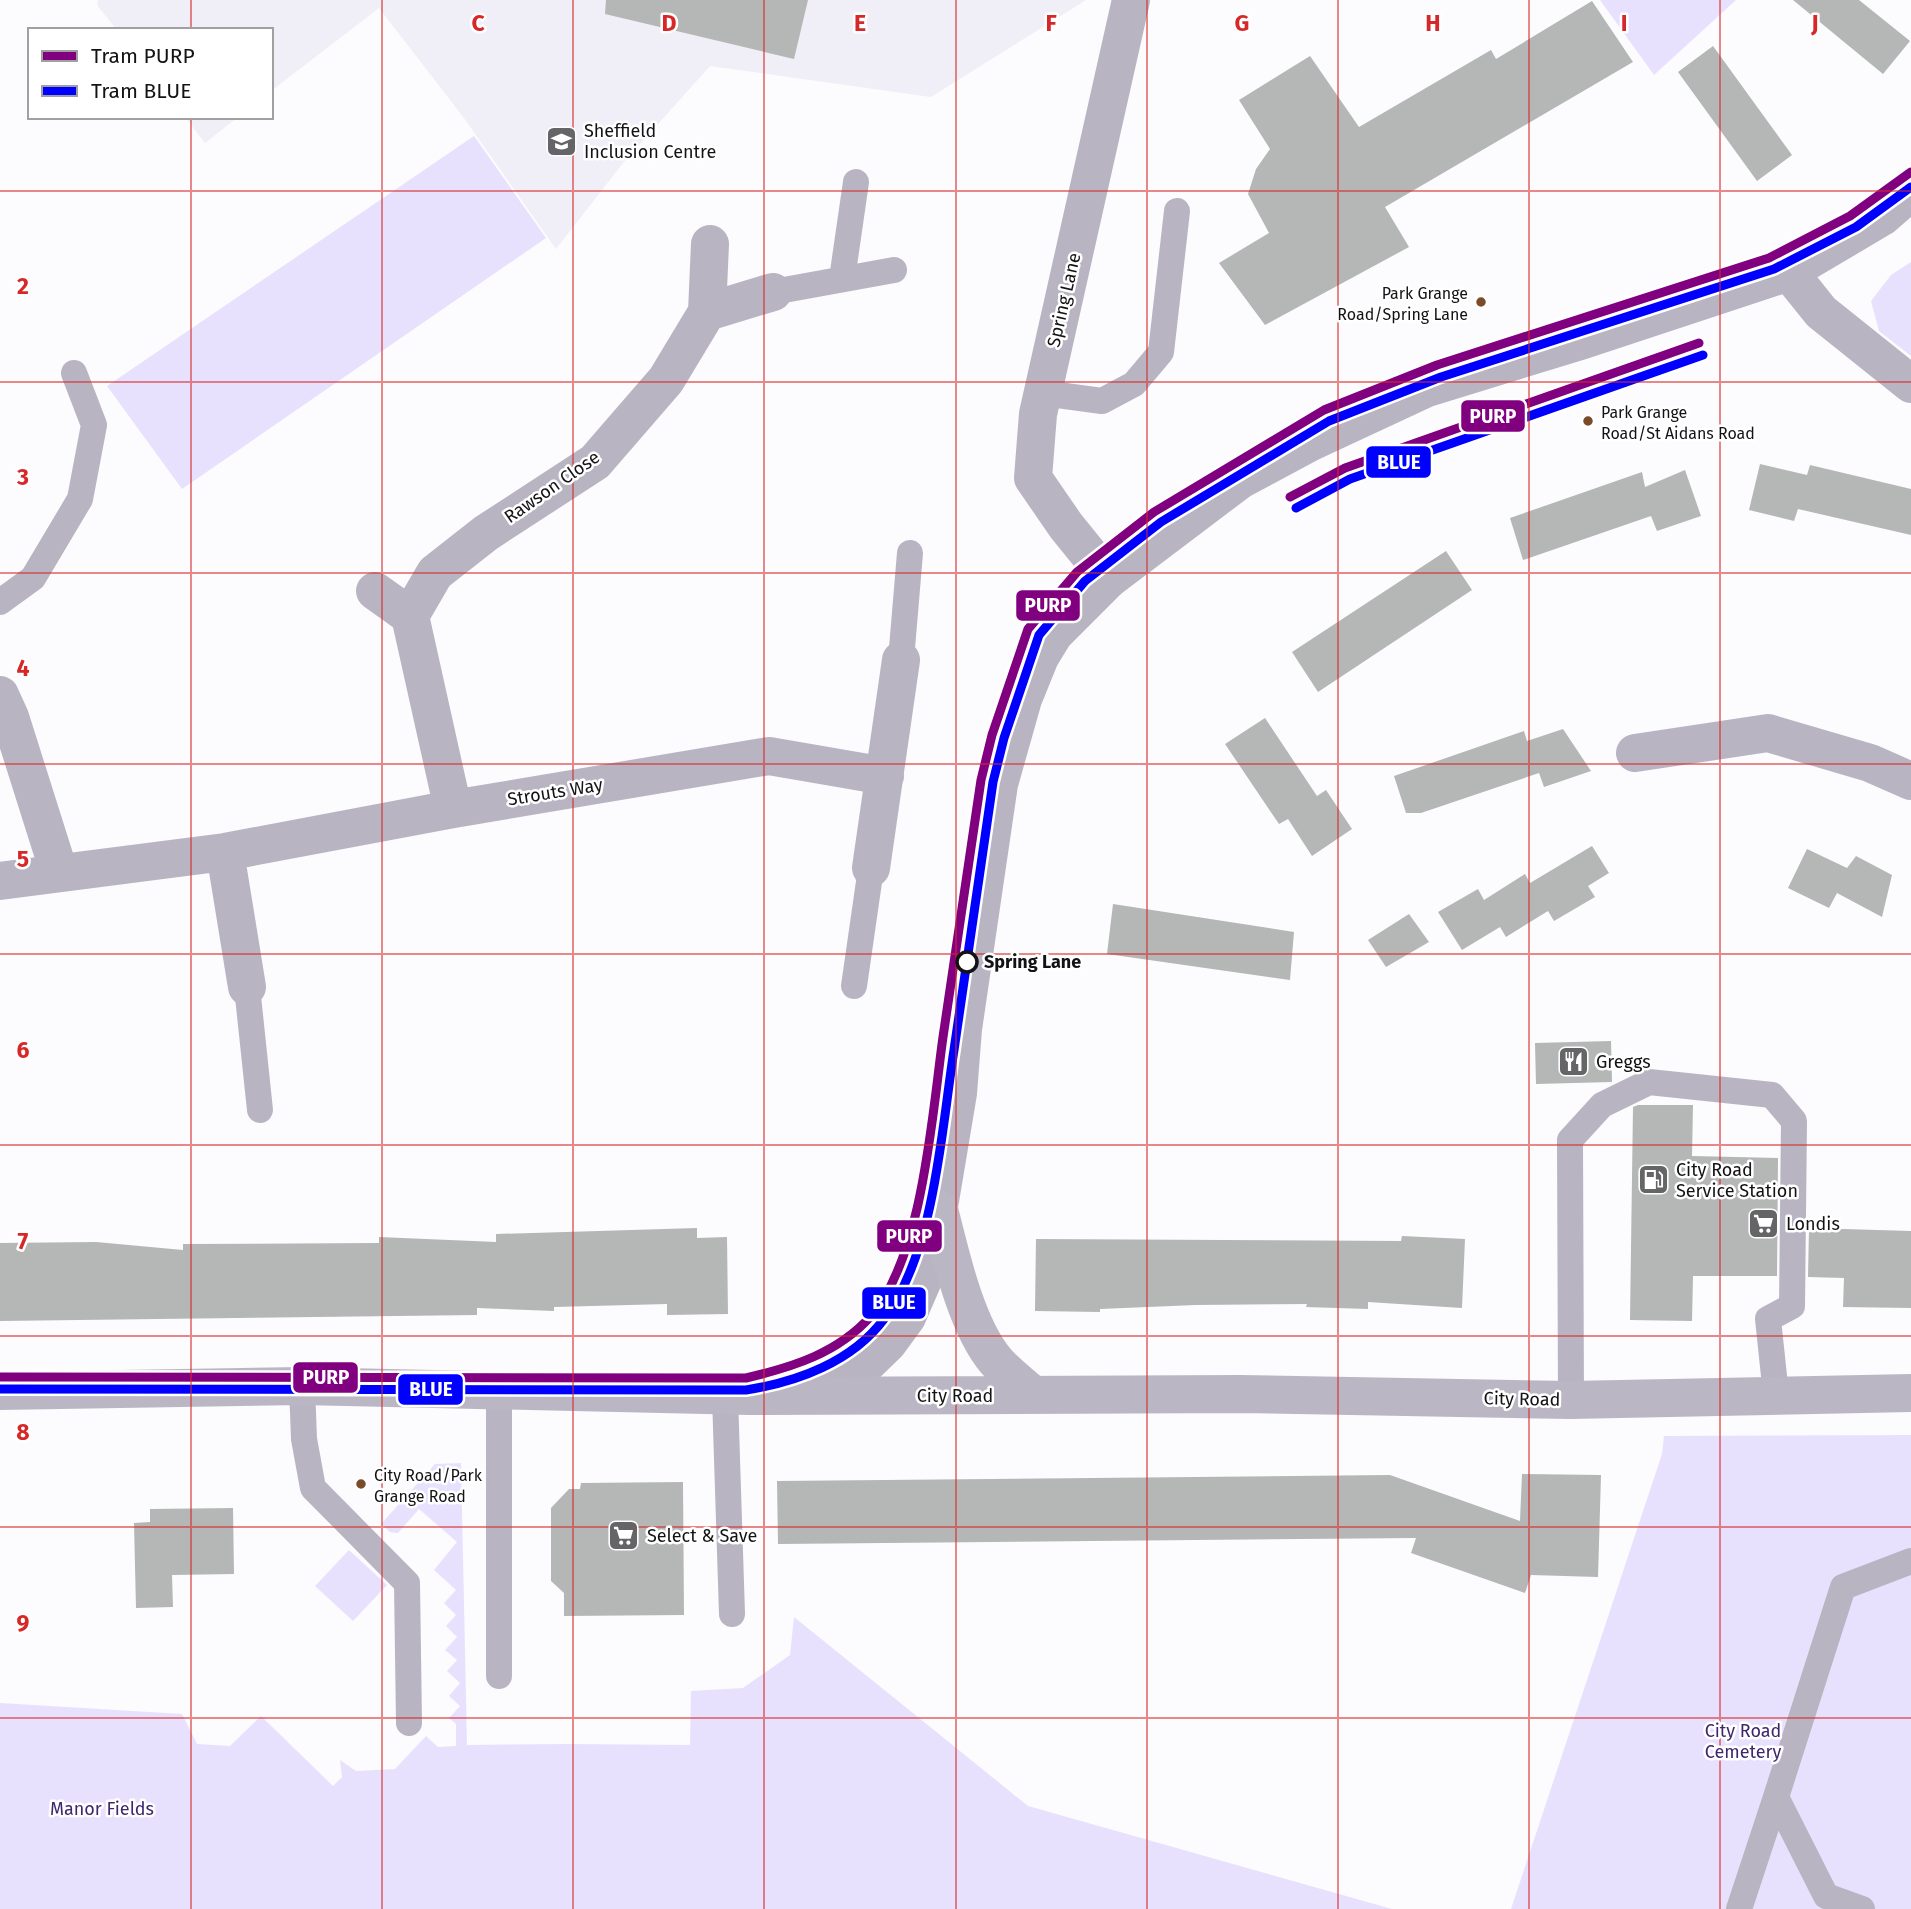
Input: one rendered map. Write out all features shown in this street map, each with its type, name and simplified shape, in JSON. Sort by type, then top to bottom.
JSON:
[{"type":"main road","points":[[939,1209],[959,1279],[980,1335],[995,1360],[1031,1394]]},
{"type":"main road","name":"City Road","points":[[0,1391],[302,1386],[725,1396],[1240,1394],[1571,1399],[1911,1393]]},
{"type":"street","name":"Spring Lane","points":[[1109,579],[1066,526],[1033,478],[1038,414],[1131,0]]},
{"type":"street","points":[[816,1395],[839,1385],[874,1358],[904,1323],[929,1266],[957,1093],[963,1029],[999,784],[1023,699],[1040,656],[1054,634],[1109,579],[1240,480],[1311,442],[1408,395],[1789,272],[1882,217],[1911,192]]},
{"type":"street","points":[[710,244],[708,312],[773,292]]},
{"type":"street","points":[[1789,272],[1821,312],[1911,384]]},
{"type":"street","name":"Rawson Close","points":[[410,616],[435,573],[486,533],[594,461],[666,380],[708,312]]},
{"type":"street","points":[[375,591],[410,616],[453,809]]},
{"type":"street","points":[[871,868],[901,660]]},
{"type":"street","points":[[0,695],[10,717],[59,872]]},
{"type":"street","points":[[1635,753],[1768,733],[1870,762],[1911,781]]},
{"type":"street","name":"Strouts Way","points":[[0,881],[225,852],[453,809],[769,756],[885,776]]},
{"type":"street","points":[[225,852],[247,987]]},
{"type":"lane","points":[[842,279],[856,182]]},
{"type":"lane","points":[[1043,393],[1102,401],[1134,384],[1161,352],[1177,211]]},
{"type":"lane","points":[[773,292],[894,270]]},
{"type":"lane","points":[[0,602],[33,578],[80,499],[94,425],[74,373]]},
{"type":"lane","points":[[901,660],[910,553]]},
{"type":"lane","points":[[854,986],[871,868]]},
{"type":"lane","points":[[247,987],[260,1110]]},
{"type":"lane","points":[[1571,1399],[1570,1140],[1602,1105],[1649,1082],[1772,1095],[1794,1121],[1792,1306],[1768,1318],[1776,1395]]},
{"type":"lane","points":[[302,1386],[304,1439],[313,1488],[407,1583],[409,1723]]},
{"type":"lane","points":[[499,1389],[499,1675]]},
{"type":"lane","points":[[725,1396],[732,1614]]},
{"type":"lane","points":[[1739,1909],[1843,1587],[1911,1561]]},
{"type":"lane","points":[[1776,1797],[1826,1896],[1862,1909]]},
{"type":"shaded area","name":"Sheffield Inclusion Centre","points":[[98,0],[1086,0],[931,97],[710,66],[623,163],[556,249],[464,118],[379,8],[273,89],[273,28],[115,28],[97,5]]},
{"type":"shaded area","points":[[187,119],[235,119],[205,143]]},
{"type":"green space","points":[[1600,0],[1736,0],[1654,75]]},
{"type":"green space","points":[[474,136],[546,238],[182,489],[107,386]]},
{"type":"green space","points":[[1911,262],[1911,356],[1879,331],[1871,301],[1891,275]]},
{"type":"green space","name":"City Road Cemetery","points":[[1911,1435],[1911,1909],[1511,1909],[1662,1454],[1664,1436]]},
{"type":"green space","name":"Manor Fields","points":[[461,1463],[467,1745],[690,1745],[691,1691],[743,1688],[790,1655],[794,1617],[1028,1806],[1392,1909],[0,1909],[0,1703],[182,1714],[197,1744],[230,1746],[261,1716],[333,1786],[342,1777],[340,1760],[356,1771],[395,1769],[426,1736],[438,1747],[456,1746],[456,1724],[449,1718],[460,1706],[449,1696],[460,1683],[447,1671],[457,1660],[445,1650],[457,1637],[446,1626],[456,1615],[444,1603],[456,1590],[434,1570],[457,1542],[419,1509],[398,1533],[390,1532],[381,1524],[435,1464]]},
{"type":"green space","points":[[349,1550],[387,1585],[353,1621],[315,1586]]},
{"type":"building","points":[[606,0],[808,0],[794,59],[605,14]]},
{"type":"building","points":[[1793,0],[1859,0],[1910,41],[1883,74]]},
{"type":"building","points":[[1592,1],[1633,62],[1385,207],[1409,247],[1265,325],[1219,263],[1269,233],[1248,194],[1256,169],[1270,149],[1239,100],[1310,56],[1359,127],[1491,50],[1496,59]]},
{"type":"building","points":[[1713,46],[1792,155],[1757,181],[1678,72]]},
{"type":"building","points":[[1760,464],[1807,475],[1810,465],[1911,489],[1911,535],[1798,509],[1794,521],[1749,510]]},
{"type":"building","points":[[1685,470],[1701,516],[1657,531],[1651,516],[1523,560],[1510,518],[1642,472],[1645,487]]},
{"type":"building","points":[[1446,551],[1472,590],[1318,692],[1292,652]]},
{"type":"building","points":[[1265,718],[1317,796],[1326,790],[1352,829],[1312,856],[1288,819],[1279,824],[1225,744]]},
{"type":"building","points":[[1563,729],[1591,771],[1544,787],[1539,773],[1421,813],[1406,813],[1394,776],[1524,731],[1527,741]]},
{"type":"building","points":[[1592,846],[1609,873],[1588,886],[1595,897],[1554,921],[1548,911],[1506,937],[1500,927],[1462,950],[1438,912],[1478,889],[1484,900],[1525,874],[1530,883]]},
{"type":"building","points":[[1807,849],[1847,868],[1856,856],[1892,875],[1882,917],[1837,893],[1829,908],[1788,888]]},
{"type":"building","points":[[1113,904],[1294,932],[1290,980],[1107,954]]},
{"type":"building","points":[[1409,914],[1429,942],[1386,967],[1368,940]]},
{"type":"building","name":"Greggs","points":[[1611,1041],[1612,1082],[1536,1084],[1535,1043]]},
{"type":"building","points":[[1693,1105],[1692,1156],[1778,1158],[1777,1276],[1693,1276],[1692,1321],[1630,1320],[1633,1107]]},
{"type":"building","points":[[697,1228],[697,1238],[727,1237],[728,1314],[667,1315],[667,1304],[554,1307],[554,1311],[477,1308],[477,1315],[0,1321],[0,1243],[96,1242],[183,1250],[183,1244],[379,1243],[379,1237],[496,1242],[496,1234]]},
{"type":"building","points":[[1809,1228],[1911,1231],[1911,1308],[1843,1307],[1844,1278],[1808,1277]]},
{"type":"building","points":[[1402,1236],[1465,1239],[1462,1308],[1368,1302],[1368,1309],[1306,1307],[1307,1304],[1195,1305],[1100,1309],[1100,1312],[1035,1311],[1036,1239],[1401,1241]]},
{"type":"building","points":[[1522,1474],[1601,1475],[1598,1577],[1531,1575],[1525,1593],[1411,1553],[1416,1538],[778,1544],[777,1481],[1390,1475],[1520,1521]]},
{"type":"building","points":[[683,1482],[684,1615],[564,1616],[564,1593],[551,1581],[551,1508],[569,1489],[580,1489],[581,1483]]},
{"type":"building","points":[[233,1508],[234,1574],[172,1575],[173,1607],[136,1608],[134,1523],[150,1522],[150,1509]]},
{"type":"tram line","name":"PURP","points":[[0,1377],[746,1378],[814,1357],[844,1340],[871,1316],[889,1290],[914,1222],[929,1144],[981,780],[992,735],[1028,629],[1077,572],[1154,512],[1324,410],[1437,365],[1769,258],[1850,216],[1911,172]]},
{"type":"tram line","name":"BLUE","points":[[0,1389],[746,1390],[785,1382],[840,1358],[871,1334],[884,1319],[915,1260],[940,1154],[993,782],[1004,738],[1039,635],[1085,581],[1161,522],[1329,421],[1441,377],[1774,269],[1856,227],[1911,187]]},
{"type":"tram line","name":"PURP","points":[[1290,497],[1345,468],[1699,343]]},
{"type":"tram line","name":"BLUE","points":[[1296,508],[1350,479],[1703,355]]},
{"type":"place","name":"Sheffield Inclusion Centre","points":[[561,141]]},
{"type":"place","name":"Park Grange Road/Spring Lane","points":[[1481,302]]},
{"type":"place","name":"Park Grange Road/St Aidans Road","points":[[1588,421]]},
{"type":"place","name":"Spring Lane","points":[[967,962]]},
{"type":"place","name":"Greggs","points":[[1573,1062]]},
{"type":"place","name":"City Road Service Station","points":[[1653,1180]]},
{"type":"place","name":"Londis","points":[[1763,1224]]},
{"type":"place","name":"City Road/Park Grange Road","points":[[361,1484]]},
{"type":"place","name":"Select & Save","points":[[624,1536]]}]
